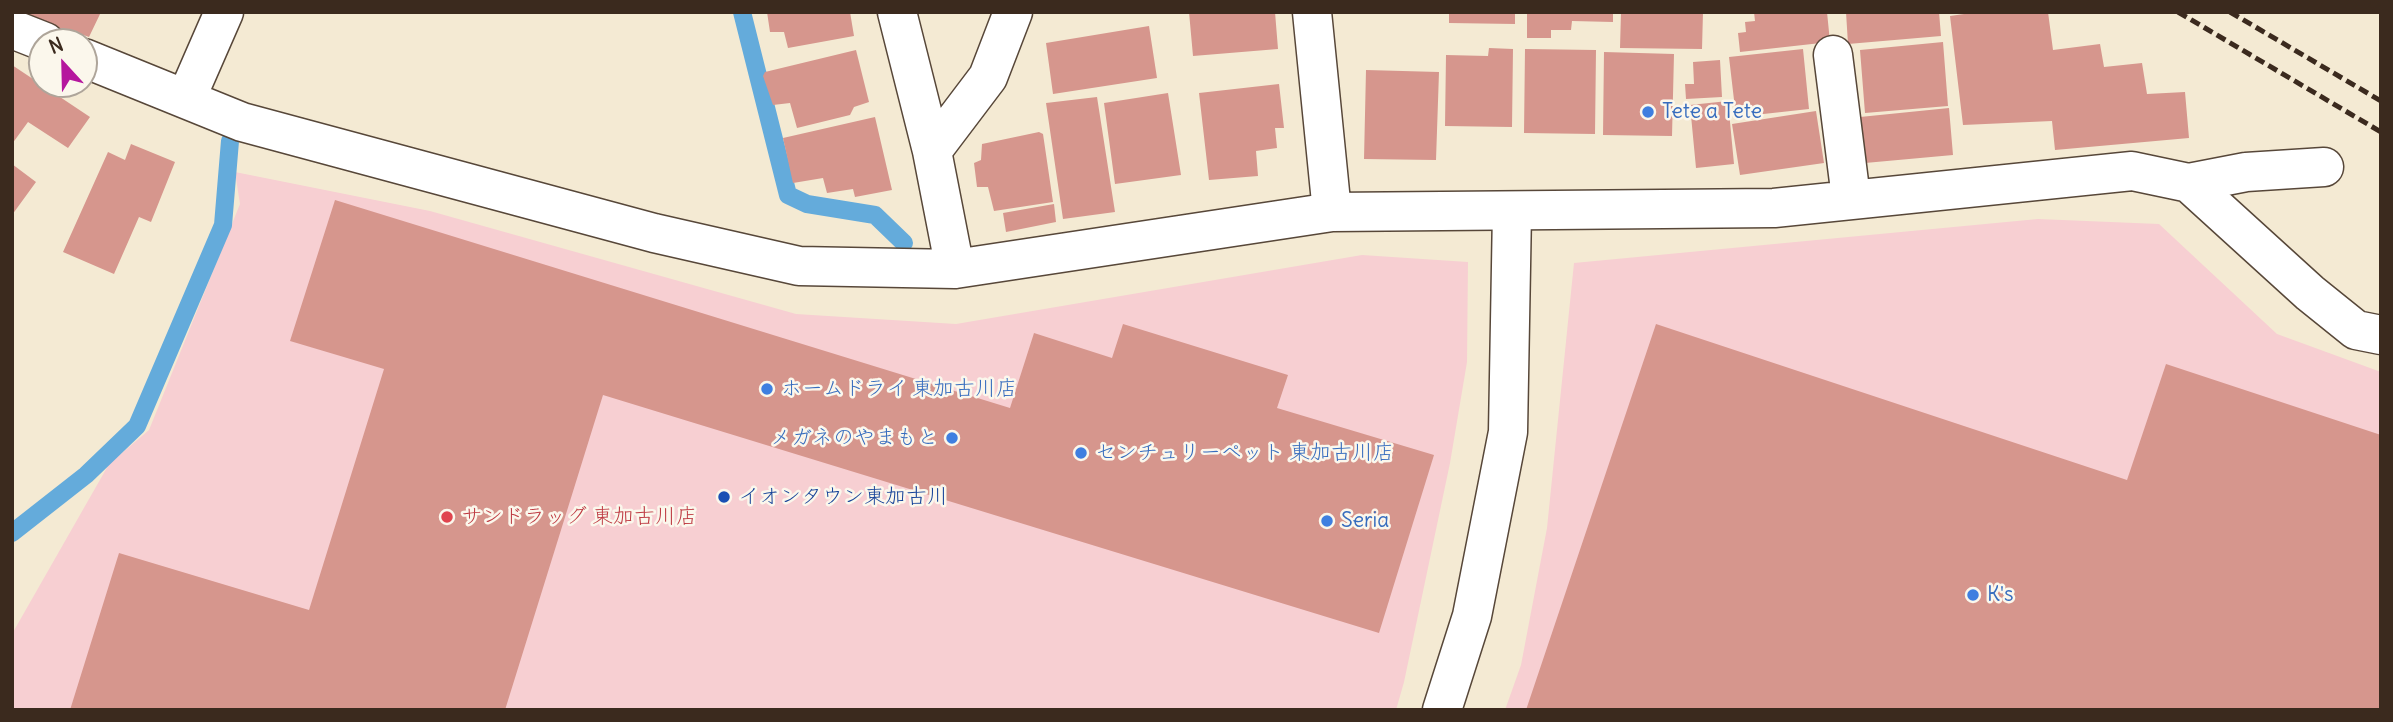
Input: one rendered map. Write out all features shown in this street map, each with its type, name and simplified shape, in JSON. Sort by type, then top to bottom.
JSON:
[{"type":"street","points":[[186,99],[224,12]]},
{"type":"street","points":[[897,12],[932,151],[955,269]]},
{"type":"street","points":[[932,151],[988,77],[1013,12]]},
{"type":"street","points":[[1312,12],[1332,212]]},
{"type":"street","points":[[1833,55],[1851,198]]},
{"type":"street","points":[[98,64],[242,122],[654,233],[799,266],[955,269],[1332,212],[1774,208],[2132,171],[2189,183],[2246,172],[2324,167]]},
{"type":"street","points":[[2189,183],[2310,293],[2356,330],[2381,335]]},
{"type":"street","points":[[1442,710],[1472,616],[1508,432],[1512,211]]},
{"type":"shaded area","points":[[235,172],[430,211],[796,314],[956,324],[1362,255],[1468,262],[1467,362],[1450,463],[1396,710],[12,710],[12,634],[109,464],[149,430],[240,204]]},
{"type":"shaded area","name":"K's","points":[[2038,219],[2159,224],[2277,334],[2381,372],[2381,710],[1505,710],[1521,665],[1547,528],[1574,263]]},
{"type":"building","points":[[30,12],[101,12],[93,28],[33,28],[24,24]]},
{"type":"building","points":[[767,12],[850,12],[854,36],[788,48],[784,32],[770,32]]},
{"type":"building","points":[[1189,12],[1275,12],[1278,49],[1193,56]]},
{"type":"building","points":[[1449,12],[1515,12],[1515,24],[1449,23]]},
{"type":"building","points":[[1527,12],[1613,12],[1613,22],[1572,21],[1571,30],[1551,30],[1551,38],[1527,38]]},
{"type":"building","points":[[1621,12],[1703,12],[1702,49],[1620,48]]},
{"type":"building","points":[[1754,12],[1827,12],[1830,42],[1740,52],[1738,33],[1746,32],[1745,22],[1755,21]]},
{"type":"building","points":[[1846,12],[1939,12],[1941,36],[1848,44]]},
{"type":"building","points":[[1978,12],[2048,12],[2053,50],[2100,44],[2104,67],[2142,63],[2147,94],[2185,92],[2189,138],[2055,150],[2052,121],[1963,125],[1950,16]]},
{"type":"building","points":[[1149,26],[1157,78],[1053,94],[1046,43]]},
{"type":"building","points":[[1943,42],[1948,106],[1865,113],[1860,50]]},
{"type":"building","points":[[1489,48],[1513,49],[1512,127],[1445,126],[1446,55],[1488,56]]},
{"type":"building","points":[[1525,49],[1596,50],[1595,134],[1524,133]]},
{"type":"building","points":[[1803,49],[1809,109],[1736,117],[1729,57]]},
{"type":"building","points":[[856,50],[869,102],[854,107],[850,115],[797,128],[790,103],[773,105],[763,76],[765,72]]},
{"type":"building","points":[[1604,52],[1674,54],[1672,136],[1603,135]]},
{"type":"building","points":[[1720,60],[1722,97],[1686,99],[1685,84],[1694,84],[1693,62]]},
{"type":"building","points":[[12,65],[28,76],[28,98],[62,98],[90,117],[68,148],[28,122],[12,144]]},
{"type":"building","points":[[1366,70],[1439,72],[1436,160],[1364,159]]},
{"type":"building","points":[[1279,84],[1284,128],[1275,128],[1277,148],[1256,151],[1258,176],[1209,180],[1199,93]]},
{"type":"building","points":[[1168,93],[1181,175],[1115,184],[1104,103]]},
{"type":"building","points":[[1097,97],[1115,212],[1063,219],[1046,103]]},
{"type":"building","points":[[1728,101],[1734,164],[1696,168],[1690,105]]},
{"type":"building","points":[[1949,108],[1953,155],[1865,163],[1860,117]]},
{"type":"building","points":[[1816,111],[1824,163],[1740,175],[1732,124]]},
{"type":"building","points":[[875,117],[892,190],[855,197],[853,189],[827,193],[823,178],[793,183],[783,138]]},
{"type":"building","points":[[1039,132],[1043,134],[1053,202],[994,211],[988,187],[977,187],[974,163],[981,160],[982,144]]},
{"type":"building","points":[[131,144],[175,162],[151,222],[139,217],[114,274],[63,252],[108,152],[125,160]]},
{"type":"building","points":[[12,164],[36,182],[12,215]]},
{"type":"building","points":[[335,200],[1010,408],[1034,333],[1112,358],[1123,324],[1288,375],[1277,408],[1434,455],[1379,633],[603,395],[505,710],[70,710],[119,553],[309,610],[384,369],[290,341]]},
{"type":"building","points":[[1054,204],[1056,222],[1006,232],[1003,213]]},
{"type":"building","name":"K's","points":[[1656,324],[2127,480],[2166,364],[2381,435],[2381,710],[1526,710]]},
{"type":"waterway","points":[[742,12],[788,195],[807,204],[875,215],[904,243]]},
{"type":"waterway","points":[[12,533],[86,475],[137,426],[223,225],[230,141]]},
{"type":"railway","points":[[2178,12],[2381,132]]},
{"type":"railway","points":[[2230,12],[2381,101]]},
{"type":"place","name":"Tete a Tete","points":[[1648,112]]},
{"type":"place","name":"ホームドライ 東加古川店","points":[[767,389]]},
{"type":"place","name":"メガネのやまもと","points":[[952,438]]},
{"type":"place","name":"センチュリーペット 東加古川店","points":[[1081,453]]},
{"type":"place","name":"イオンタウン東加古川","points":[[724,497]]},
{"type":"place","name":"サンドラッグ 東加古川店","points":[[447,517]]},
{"type":"place","name":"Seria","points":[[1327,521]]},
{"type":"place","name":"K's","points":[[1973,595]]}]
